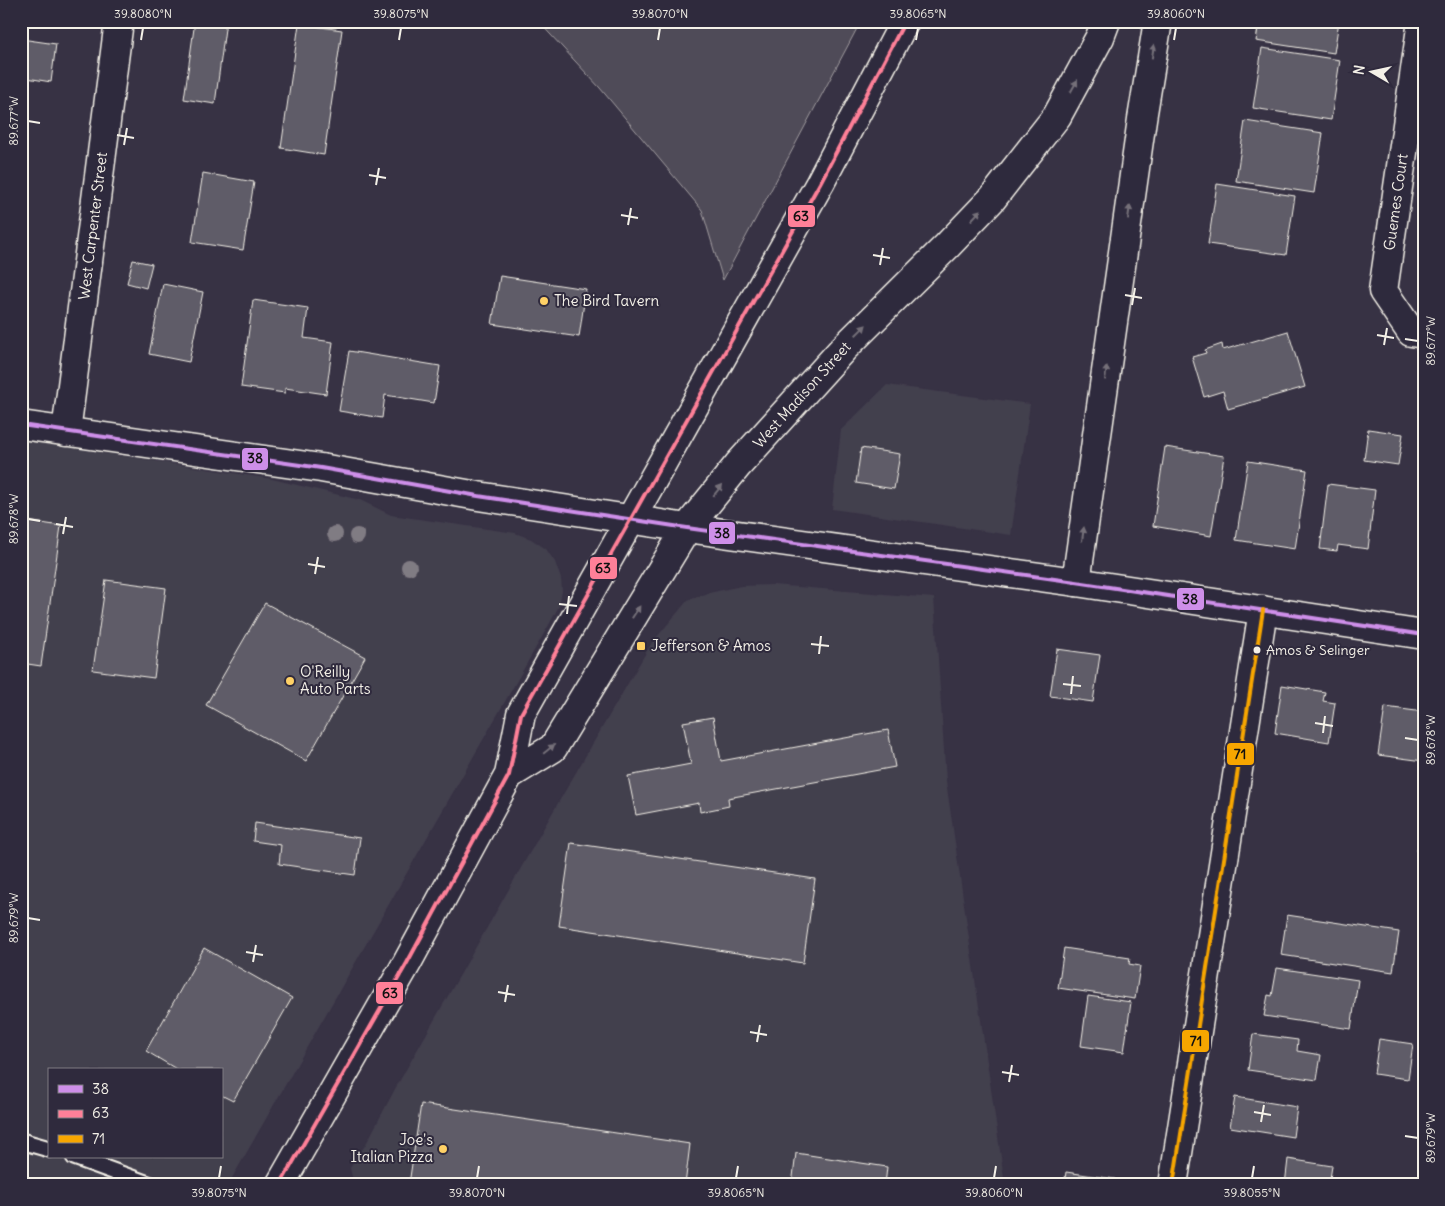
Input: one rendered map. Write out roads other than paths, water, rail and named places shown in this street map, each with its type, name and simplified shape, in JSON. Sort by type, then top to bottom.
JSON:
[{"type":"main road","name":"West Carpenter Street","points":[[66,432],[120,21]]},
{"type":"main road","points":[[285,1183],[509,775],[521,714],[820,183],[905,21]]},
{"type":"main road","name":"West Madison Street","points":[[509,775],[553,748],[687,528],[738,465],[836,356],[947,246],[997,192],[1057,116],[1100,37],[1106,21]]},
{"type":"main road","points":[[1076,582],[1142,119],[1158,21]]},
{"type":"main road","name":"Guemes Court","points":[[1422,21],[1373,295],[1412,332],[1424,334]]},
{"type":"main road","points":[[21,426],[321,468],[478,496],[687,528],[1076,582],[1424,635]]},
{"type":"main road","points":[[1173,1185],[1263,610]]},
{"type":"lane","points":[[21,1141],[48,1149]]},
{"type":"lane","points":[[77,1158],[151,1185]]},
{"type":"place","name":"The Bird Tavern","points":[[544,301]]},
{"type":"place","name":"Jefferson & Amos","points":[[641,646]]},
{"type":"place","name":"Amos & Selinger","points":[[1257,650]]},
{"type":"place","name":"O'Reilly Auto Parts","points":[[290,681]]},
{"type":"place","name":"Joe's Italian Pizza","points":[[443,1149]]}]
